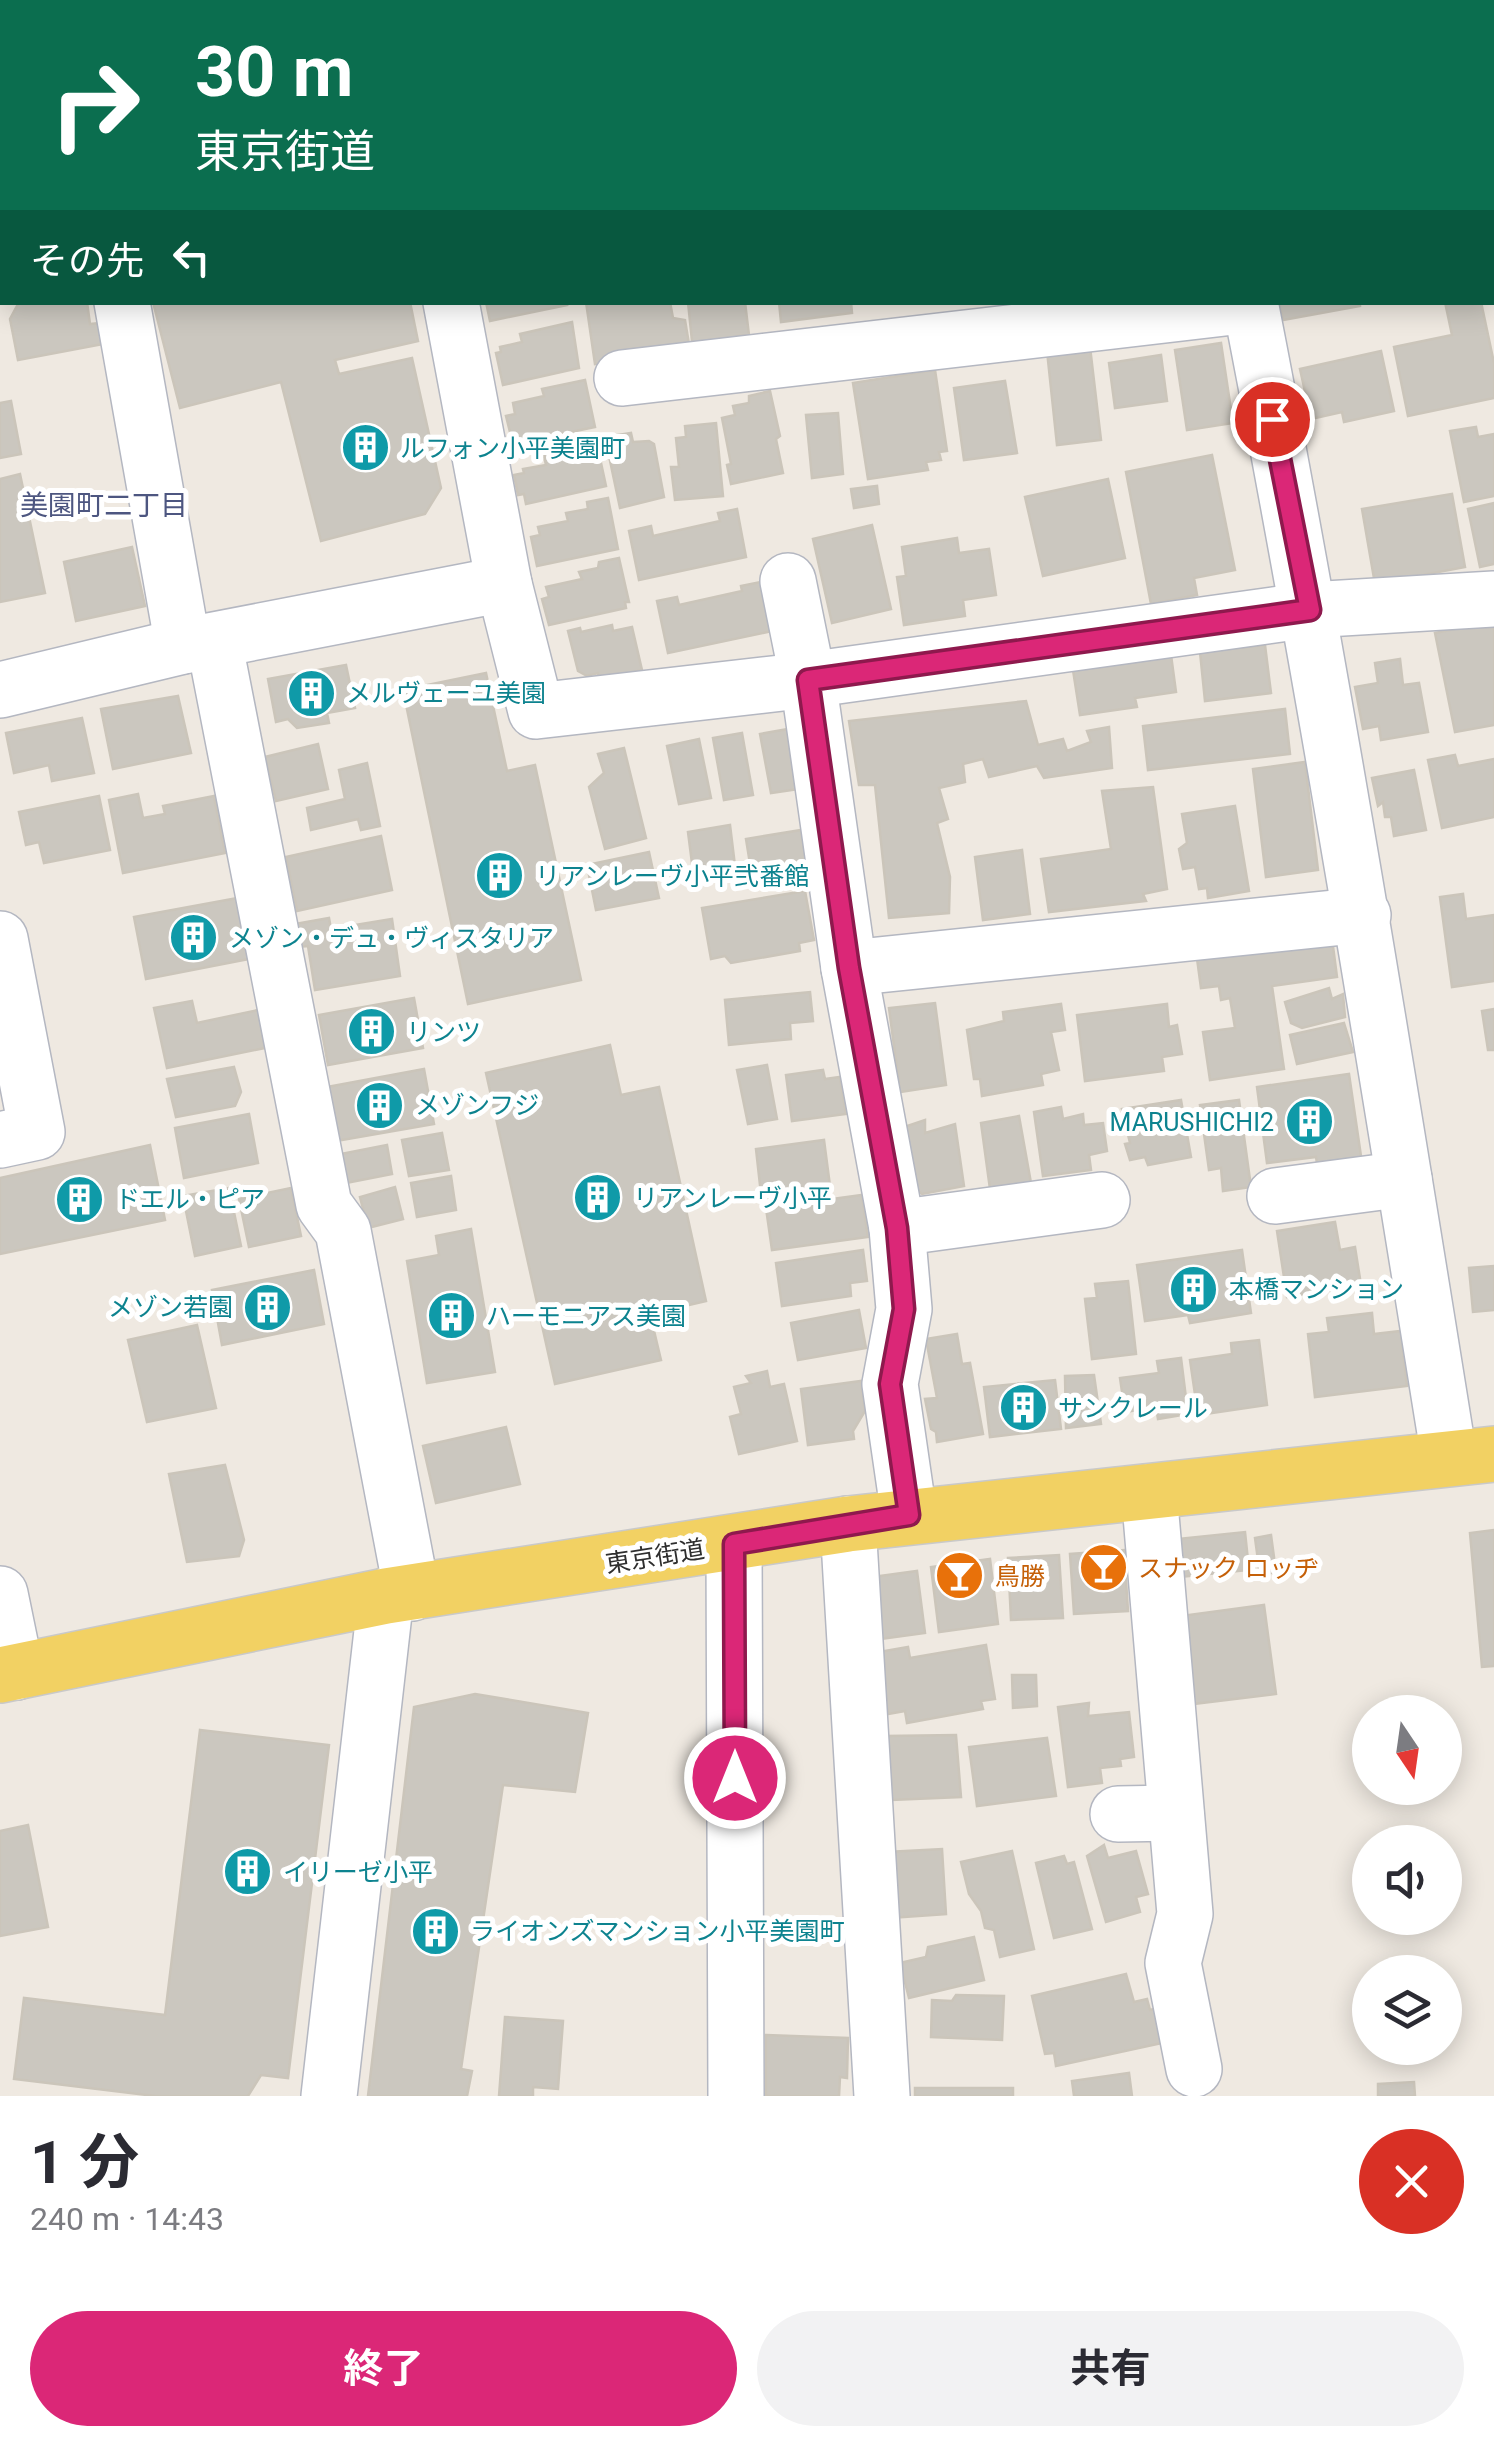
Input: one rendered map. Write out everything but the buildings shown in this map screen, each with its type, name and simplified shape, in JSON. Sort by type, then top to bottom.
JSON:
[{"type":"main road","name":"東京街道","points":[[8,1674],[399,1594],[848,1524],[1472,1456]]},
{"type":"street","points":[[123,305],[324,1205],[343,1231],[399,1594],[329,2096]]},
{"type":"street","points":[[452,305],[504,584],[536,712],[808,680],[1310,610],[1494,599]]},
{"type":"street","points":[[622,378],[1242,305]]},
{"type":"street","points":[[1250,305],[1310,610],[1404,1179],[1472,1456]]},
{"type":"street","points":[[788,581],[808,680],[849,968],[897,1228],[904,1309],[890,1384],[909,1515]]},
{"type":"street","points":[[0,690],[198,643],[504,584]]},
{"type":"street","points":[[849,968],[1362,915]]},
{"type":"street","points":[[0,939],[37,1132],[0,1140]]},
{"type":"street","points":[[1275,1196],[1404,1179]]},
{"type":"street","points":[[897,1228],[1102,1200]]},
{"type":"street","points":[[1149,1492],[1184,1914],[1173,1963],[1194,2070]]},
{"type":"street","points":[[848,1524],[882,2096]]},
{"type":"street","points":[[734,1544],[736,2096]]},
{"type":"street","points":[[0,1594],[8,1674]]},
{"type":"street","points":[[1118,1814],[1176,1813]]},
{"type":"place","name":"ルフォン小平美園町","points":[[365,448]]},
{"type":"place","name":"メルヴェーユ美園","points":[[311,693]]},
{"type":"place","name":"リアンレーヴ小平弐番館","points":[[500,876]]},
{"type":"place","name":"メゾン・デュ・ヴィスタリア","points":[[194,938]]},
{"type":"place","name":"リンツ","points":[[371,1032]]},
{"type":"place","name":"メゾンフジ","points":[[380,1105]]},
{"type":"place","name":"MARUSHICHI2","points":[[1309,1122]]},
{"type":"place","name":"リアンレーヴ小平","points":[[598,1198]]},
{"type":"place","name":"ドエル・ピア","points":[[80,1199]]},
{"type":"place","name":"本橋マンション","points":[[1194,1289]]},
{"type":"place","name":"メゾン若園","points":[[268,1307]]},
{"type":"place","name":"ハーモニアス美園","points":[[451,1316]]},
{"type":"place","name":"サンクレール","points":[[1023,1408]]},
{"type":"place","name":"スナック ロッヂ","points":[[1103,1568]]},
{"type":"place","name":"鳥勝","points":[[960,1576]]},
{"type":"place","name":"イリーゼ小平","points":[[248,1872]]},
{"type":"place","name":"ライオンズマンション小平美園町","points":[[435,1931]]},
{"type":"district","name":"美園町二丁目","points":[[104,505]]},
{"type":"route","points":[[735,1778],[734,1544],[909,1515],[890,1384],[904,1309],[897,1228],[849,968],[808,680],[1310,610],[1272,419]]}]
